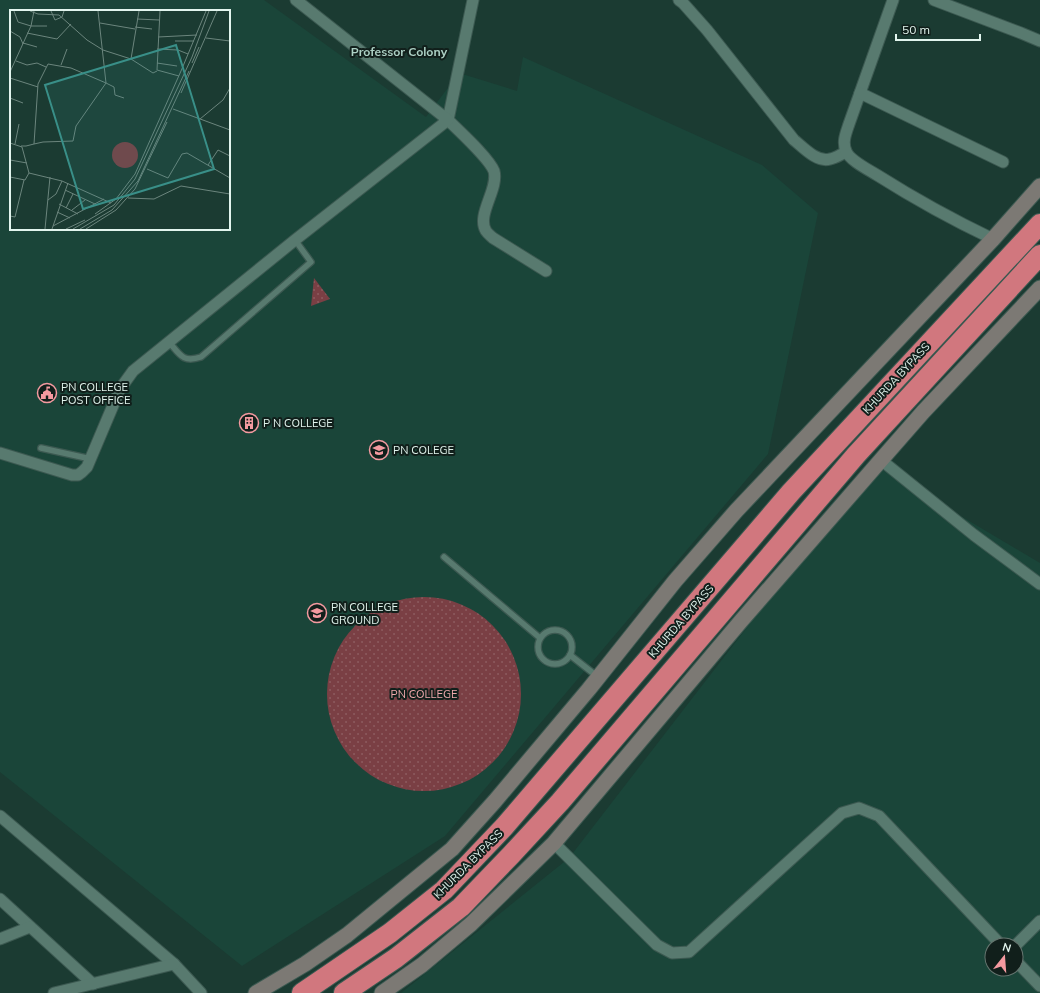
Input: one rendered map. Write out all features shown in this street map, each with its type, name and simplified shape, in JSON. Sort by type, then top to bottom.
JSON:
[{"type":"highway","name":"KHURDA BYPASS","points":[[302,993],[390,933],[444,890],[504,827],[791,492],[1040,224]]},
{"type":"highway","name":"KHURDA BYPASS","points":[[344,993],[396,958],[461,907],[511,855],[560,802],[856,455],[1040,255]]},
{"type":"main road","points":[[256,993],[305,964],[347,935],[452,849],[496,801],[675,581],[736,511],[993,239],[1040,186]]},
{"type":"main road","points":[[382,993],[422,965],[471,924],[554,843],[741,621],[923,412],[1040,288]]},
{"type":"street","points":[[296,0],[448,120],[479,151],[491,166],[495,179],[484,217],[486,231],[493,238],[546,271]]},
{"type":"street","points":[[0,453],[72,475],[78,475],[82,472],[91,459],[120,389],[133,371],[295,240],[448,120],[474,0]]},
{"type":"street","points":[[893,0],[844,140],[846,152],[854,161],[914,198],[955,221],[993,239]]},
{"type":"street","points":[[934,0],[1040,41]]},
{"type":"street","points":[[682,1],[707,30],[794,140],[808,152],[820,158],[829,160],[846,152]]},
{"type":"street","points":[[860,92],[1003,162]]},
{"type":"street","points":[[881,460],[974,535],[1040,584]]},
{"type":"street","points":[[554,843],[657,945],[672,953],[689,952],[842,813],[859,808],[879,816],[993,937]]},
{"type":"street","points":[[0,816],[174,964],[201,993]]},
{"type":"street","points":[[0,899],[93,984]]},
{"type":"street","points":[[1024,937],[1040,921]]},
{"type":"street","points":[[0,939],[30,927]]},
{"type":"street","points":[[54,993],[174,964]]},
{"type":"street","points":[[1024,969],[1040,986]]},
{"type":"lane","points":[[169,342],[180,356],[193,360],[201,358],[311,262],[295,240]]},
{"type":"lane","points":[[41,448],[91,459]]},
{"type":"lane","points":[[444,557],[540,638]]},
{"type":"lane","points":[[554,630],[565,634],[572,644],[570,655],[562,663],[551,664],[546,662],[539,654],[537,649],[540,638],[548,631],[554,630]]},
{"type":"lane","points":[[570,655],[598,677]]},
{"type":"shaded area","name":"PN COLLEGE GROUND","points":[[0,0],[264,0],[426,117],[459,73],[517,91],[523,57],[762,165],[818,213],[768,454],[445,836],[242,966],[0,772]]},
{"type":"shaded area","points":[[873,464],[1040,563],[1040,993],[401,993],[569,858]]},
{"type":"green space","points":[[314,278],[330,299],[311,306]]},
{"type":"green space","name":"PN COLLEGE","points":[[414,597],[434,597],[452,601],[470,608],[493,625],[505,640],[514,657],[521,684],[521,704],[514,731],[505,748],[493,763],[478,775],[461,784],[434,791],[414,791],[396,787],[378,780],[362,769],[349,756],[338,740],[331,722],[327,704],[327,684],[331,666],[338,648],[349,632],[362,619],[378,608],[396,601]]},
{"type":"place","name":"PN COLLEGE POST OFFICE","points":[[47,393]]},
{"type":"place","name":"P N COLLEGE","points":[[249,423]]},
{"type":"place","name":"PN COLEGE","points":[[379,450]]},
{"type":"place","name":"PN COLLEGE GROUND","points":[[317,613]]},
{"type":"district","name":"Professor Colony","points":[[399,51]]}]
